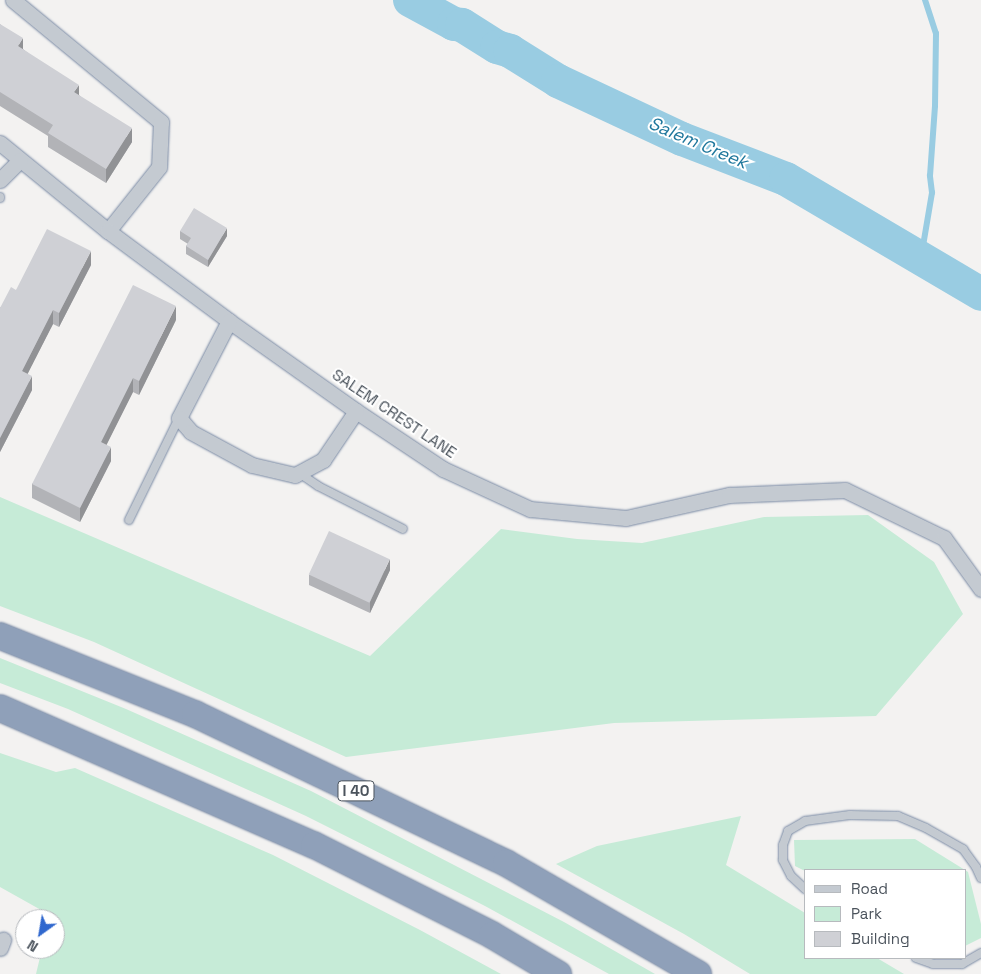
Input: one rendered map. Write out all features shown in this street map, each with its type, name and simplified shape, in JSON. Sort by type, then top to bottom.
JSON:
[{"type":"highway","name":"I 40","points":[[0,636],[195,714],[488,855],[698,974]]},
{"type":"highway","points":[[0,708],[314,845],[492,935],[558,974]]},
{"type":"street","points":[[13,0],[161,122],[159,167],[108,231]]},
{"type":"street","name":"SALEM CREST LANE","points":[[0,143],[108,231],[229,321],[356,411],[443,469],[530,509],[626,518],[729,495],[845,490],[944,538],[981,589]]},
{"type":"street","points":[[0,180],[20,160]]},
{"type":"street","points":[[229,321],[179,418],[191,432],[252,464],[295,475],[323,460],[356,411]]},
{"type":"lane","points":[[129,520],[179,418]]},
{"type":"lane","points":[[299,473],[318,486],[403,529]]},
{"type":"lane","points":[[804,888],[791,876],[783,860],[783,846],[788,831],[805,821],[850,815],[898,816],[926,828],[963,849],[976,867],[981,878]]},
{"type":"lane","points":[[919,959],[933,964],[962,964],[981,953]]},
{"type":"green space","points":[[0,497],[370,656],[501,529],[577,539],[642,543],[764,517],[868,515],[934,562],[963,614],[876,716],[614,723],[346,757],[94,642],[0,606]]},
{"type":"green space","points":[[0,658],[126,709],[311,791],[564,922],[655,974],[609,974],[485,906],[306,816],[68,709],[0,683]]},
{"type":"green space","points":[[0,753],[56,772],[75,768],[273,855],[420,930],[501,974],[36,974],[40,959],[65,959],[65,909],[39,909],[0,887]]},
{"type":"green space","points":[[741,816],[726,865],[804,912],[804,959],[879,959],[904,974],[750,974],[684,934],[556,864],[597,846]]},
{"type":"green space","points":[[915,839],[963,869],[804,870],[795,866],[794,840]]},
{"type":"green space","points":[[966,871],[968,872],[981,924],[981,938],[966,946]]},
{"type":"building","points":[[0,24],[23,38],[18,46],[79,85],[74,92],[132,128],[106,169],[48,133],[53,125],[0,92]]},
{"type":"building","points":[[194,208],[227,228],[208,260],[186,246],[191,238],[180,231]]},
{"type":"building","points":[[47,229],[91,251],[59,313],[53,310],[22,371],[32,376],[0,438],[0,308],[11,287],[16,290]]},
{"type":"building","points":[[133,285],[176,306],[139,381],[133,378],[101,442],[111,447],[80,508],[32,484]]},
{"type":"building","points":[[329,531],[390,559],[369,603],[309,575]]},
{"type":"waterway","name":"Salem Creek","points":[[410,0],[454,24],[462,25],[497,47],[510,51],[558,81],[682,139],[786,179],[981,294]]},
{"type":"waterway","points":[[921,258],[932,193],[930,176],[935,106],[936,34],[925,0]]}]
